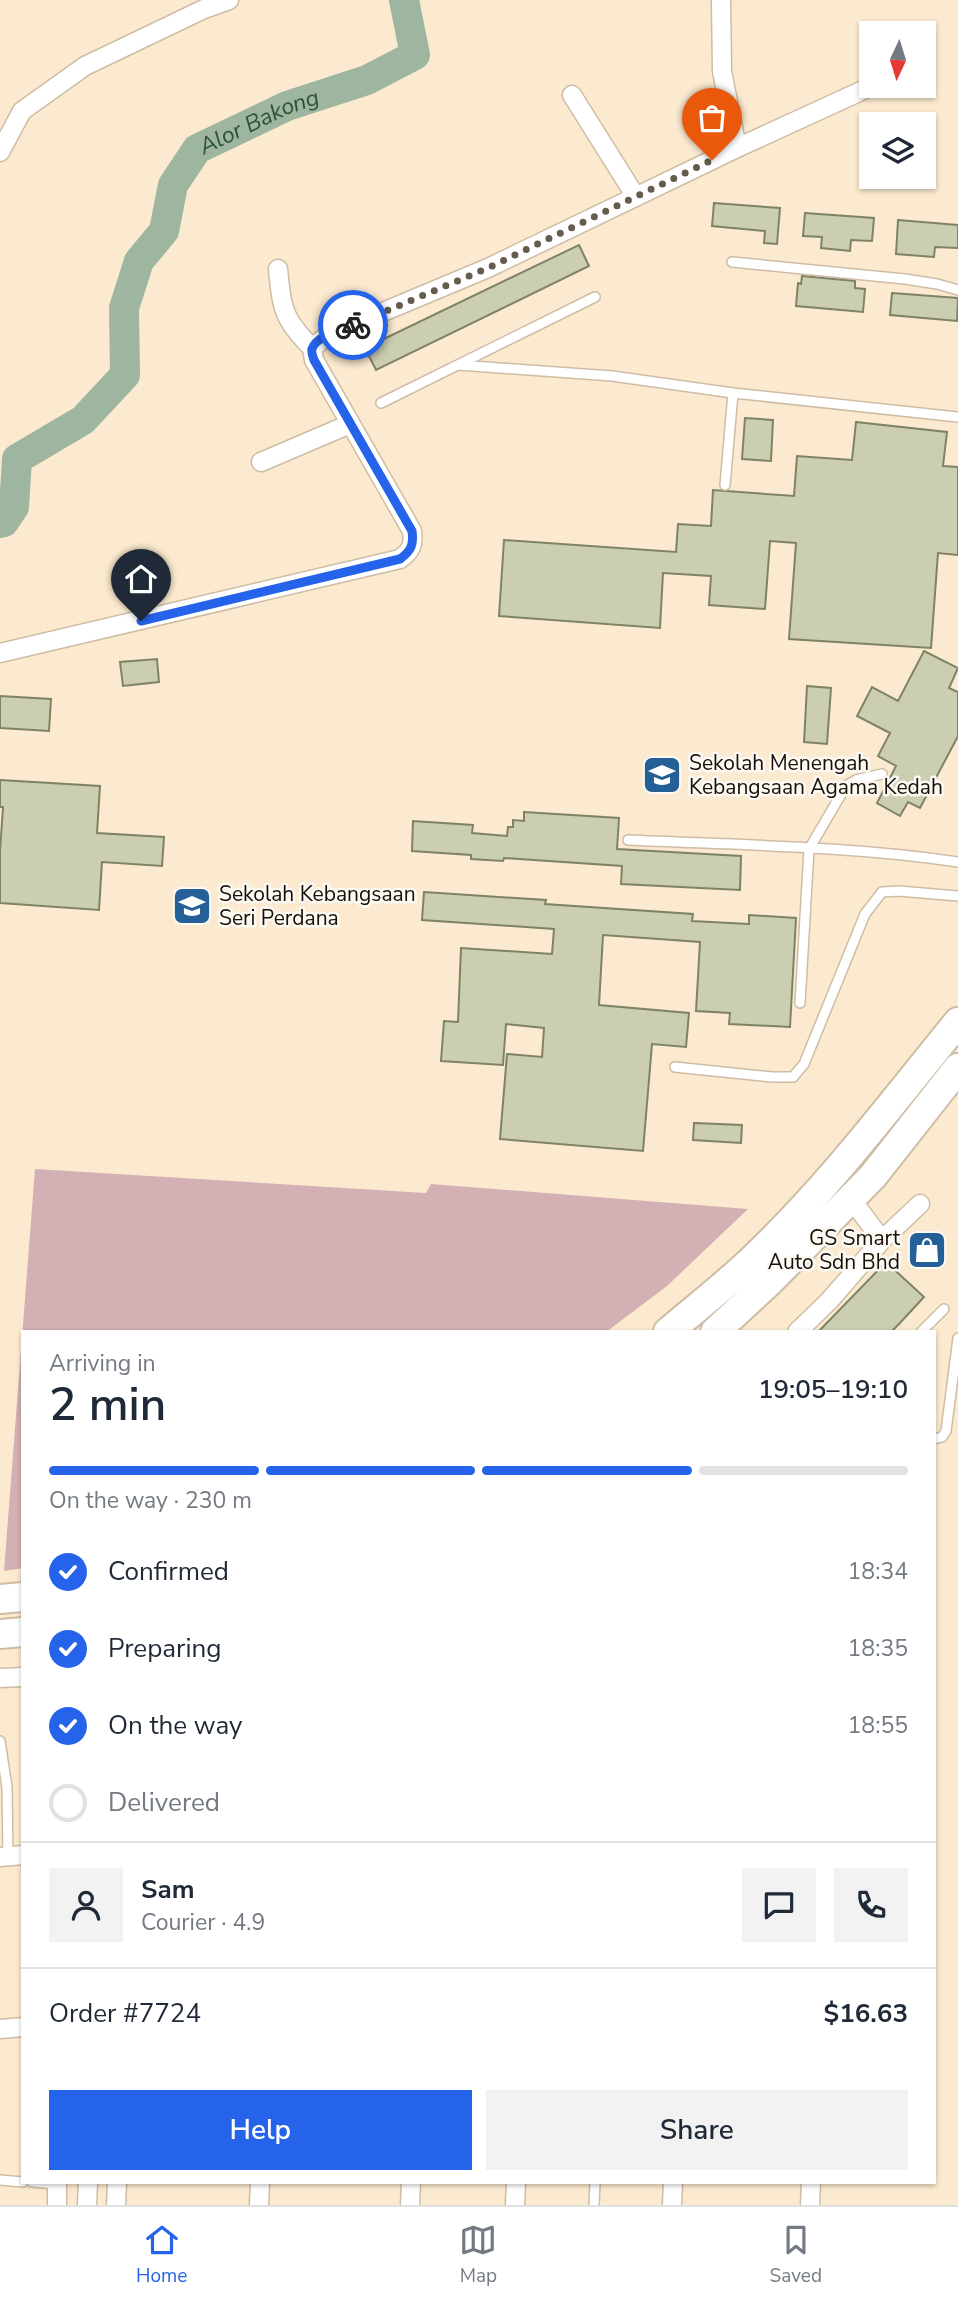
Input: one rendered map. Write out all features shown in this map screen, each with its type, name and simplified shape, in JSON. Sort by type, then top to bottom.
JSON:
[{"type":"main road","points":[[670,1330],[753,1259],[799,1212],[849,1156],[958,1021]]},
{"type":"main road","points":[[717,1330],[772,1279],[873,1176],[958,1068]]},
{"type":"main road","points":[[0,1599],[21,1597]]},
{"type":"main road","points":[[0,1634],[21,1632]]},
{"type":"street","points":[[0,152],[22,111],[85,66],[203,5],[229,0]]},
{"type":"street","points":[[722,0],[722,71],[737,148]]},
{"type":"street","points":[[312,348],[328,335],[488,268],[859,92]]},
{"type":"street","points":[[572,96],[636,197]]},
{"type":"street","points":[[0,653],[400,559],[410,552],[412,531],[314,360],[312,348],[295,331],[281,305],[278,269]]},
{"type":"street","points":[[261,462],[350,424]]},
{"type":"street","points":[[851,1199],[882,1240]]},
{"type":"street","points":[[799,1330],[830,1301],[882,1240],[920,1204]]},
{"type":"street","points":[[0,1678],[21,1677]]},
{"type":"street","points":[[0,2029],[21,2027]]},
{"type":"street","points":[[57,2184],[57,2205]]},
{"type":"street","points":[[87,2205],[88,2184]]},
{"type":"street","points":[[116,2205],[117,2184]]},
{"type":"street","points":[[259,2205],[260,2184]]},
{"type":"street","points":[[410,2205],[411,2184]]},
{"type":"street","points":[[515,2205],[516,2184]]},
{"type":"street","points":[[672,2205],[673,2184]]},
{"type":"street","points":[[810,2205],[811,2184]]},
{"type":"lane","points":[[732,262],[905,279],[958,290]]},
{"type":"lane","points":[[381,403],[595,297]]},
{"type":"lane","points":[[457,365],[612,376],[733,393],[958,417]]},
{"type":"lane","points":[[725,485],[733,393]]},
{"type":"lane","points":[[800,1003],[809,849],[846,786],[856,780],[882,774]]},
{"type":"lane","points":[[628,840],[809,849],[958,862]]},
{"type":"lane","points":[[675,1067],[793,1077],[804,1064],[865,914],[882,892],[958,896]]},
{"type":"lane","points":[[923,1330],[944,1308]]},
{"type":"lane","points":[[936,1438],[942,1437],[946,1431],[958,1338]]},
{"type":"lane","points":[[0,1741],[10,1856]]},
{"type":"lane","points":[[0,2180],[21,2182]]},
{"type":"lane","points":[[594,2205],[595,2184]]},
{"type":"shaded area","points":[[35,1169],[426,1193],[431,1184],[748,1209],[667,1286],[609,1330],[23,1330]]},
{"type":"shaded area","points":[[21,1351],[21,1568],[4,1571]]},
{"type":"building","points":[[714,203],[780,208],[777,244],[764,243],[765,231],[712,226]]},
{"type":"building","points":[[805,213],[874,218],[872,241],[851,240],[850,251],[821,248],[822,237],[803,236]]},
{"type":"building","points":[[898,220],[958,225],[958,248],[935,247],[934,257],[896,254]]},
{"type":"building","points":[[579,245],[589,266],[376,370],[365,348]]},
{"type":"building","points":[[802,276],[855,281],[855,288],[865,289],[863,312],[796,306],[798,283],[801,284]]},
{"type":"building","points":[[892,293],[958,298],[957,321],[890,315]]},
{"type":"building","points":[[745,418],[773,420],[771,461],[742,459]]},
{"type":"building","points":[[856,422],[947,432],[943,466],[958,467],[958,555],[938,553],[931,648],[789,639],[796,543],[770,541],[765,609],[709,605],[711,576],[663,573],[660,628],[499,616],[504,540],[676,552],[678,524],[711,526],[713,490],[794,496],[797,456],[852,460]]},
{"type":"building","points":[[924,651],[958,668],[949,688],[958,692],[958,736],[920,808],[908,802],[900,816],[877,803],[896,766],[878,756],[890,733],[857,716],[872,687],[898,701]]},
{"type":"building","points":[[157,659],[159,682],[123,686],[120,662]]},
{"type":"building","points":[[807,686],[831,688],[827,744],[804,742]]},
{"type":"building","points":[[0,696],[51,699],[49,731],[0,728]]},
{"type":"building","points":[[0,780],[100,786],[97,833],[164,837],[162,866],[102,862],[99,910],[0,903],[3,807],[0,807]]},
{"type":"building","points":[[524,812],[619,818],[617,849],[741,856],[740,890],[621,884],[622,866],[504,858],[503,861],[471,859],[471,855],[412,851],[413,821],[473,825],[472,833],[507,836],[508,827],[513,827],[513,820],[524,821]]},
{"type":"building","points":[[424,892],[693,914],[692,921],[749,924],[749,915],[796,918],[790,1027],[729,1024],[730,1013],[696,1011],[700,942],[603,935],[599,1005],[689,1013],[686,1047],[652,1044],[643,1151],[500,1139],[507,1054],[542,1057],[544,1028],[506,1024],[503,1065],[441,1061],[444,1021],[458,1022],[461,948],[552,954],[554,929],[422,920]]},
{"type":"building","points":[[694,1123],[742,1125],[741,1143],[693,1140]]},
{"type":"building","points":[[886,1262],[924,1297],[893,1330],[820,1330]]},
{"type":"waterway","name":"Alor Bakong","points":[[0,523],[4,522],[14,507],[17,459],[83,420],[125,375],[124,308],[139,261],[164,231],[173,185],[197,149],[287,106],[367,80],[415,55],[404,0]]},
{"type":"way so far","points":[[353,325],[488,268],[712,160]]},
{"type":"place","name":"Sekolah Menengah Kebangsaan Agama Kedah","points":[[662,775]]},
{"type":"place","name":"Sekolah Kebangsaan Seri Perdana","points":[[192,906]]},
{"type":"place","name":"GS Smart Auto Sdn Bhd","points":[[927,1250]]},
{"type":"route","points":[[141,621],[400,559],[410,552],[412,531],[312,353],[317,342],[353,325]]}]
